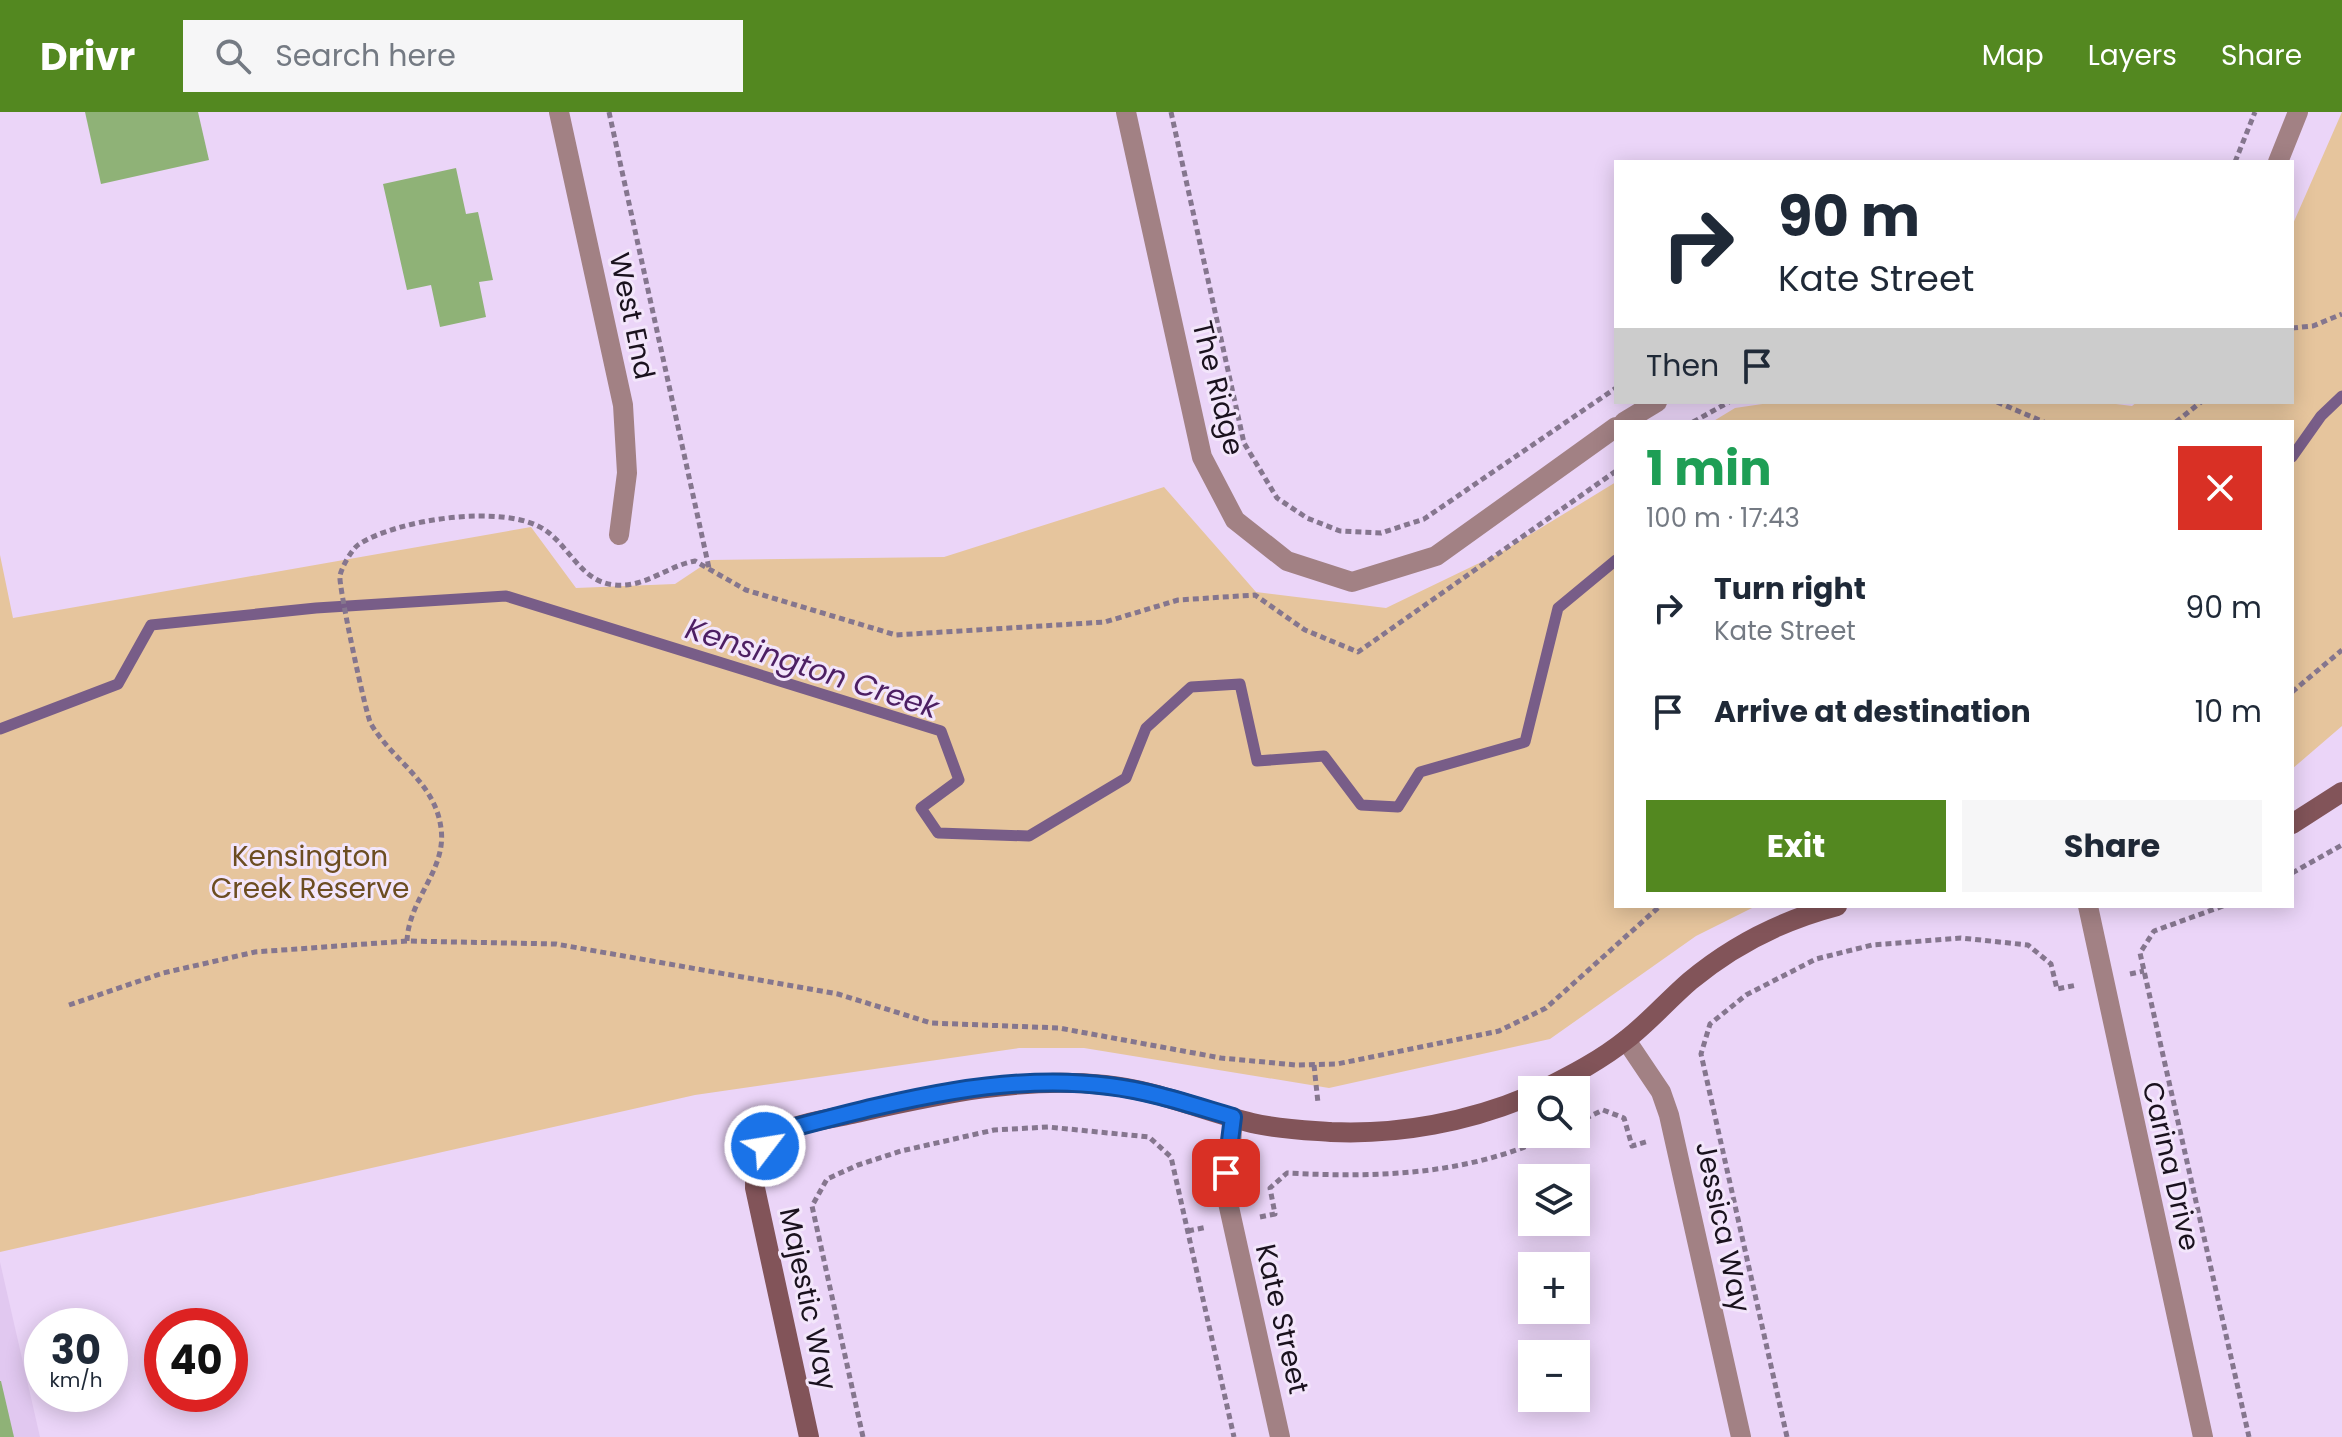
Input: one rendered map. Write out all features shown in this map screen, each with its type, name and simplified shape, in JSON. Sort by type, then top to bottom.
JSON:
[{"type":"street","name":"West End","points":[[559,112],[624,415],[627,473],[619,535]]},
{"type":"street","name":"The Ridge","points":[[1126,112],[1202,457],[1235,520],[1287,561],[1352,582],[1436,556],[1614,428]]},
{"type":"street","points":[[2279,160],[2298,112]]},
{"type":"street","points":[[1627,420],[1654,404]]},
{"type":"street","points":[[2294,823],[2342,792]]},
{"type":"street","points":[[1569,1076],[1626,1040],[1689,982],[1738,947],[1778,927],[1831,908]]},
{"type":"street","name":"Carina Drive","points":[[2088,908],[2101,980],[2203,1437]]},
{"type":"street","name":"Jessica Way","points":[[1626,1040],[1661,1092],[1669,1115],[1741,1437]]},
{"type":"street","name":"Majestic Way","points":[[809,1437],[755,1188],[758,1161],[775,1137],[796,1127],[911,1100],[1032,1083],[1128,1089],[1274,1127],[1321,1131],[1392,1130],[1429,1125],[1490,1111],[1518,1100]]},
{"type":"street","name":"Kate Street","points":[[1233,1117],[1227,1198],[1280,1437]]},
{"type":"path","points":[[609,112],[709,569]]},
{"type":"path","points":[[1171,112],[1244,443],[1277,498],[1307,518],[1340,531],[1381,533],[1424,519],[1614,389]]},
{"type":"path","points":[[2236,160],[2255,112]]},
{"type":"path","points":[[2294,328],[2313,326],[2342,314]]},
{"type":"path","points":[[1697,420],[1725,404]]},
{"type":"path","points":[[2001,404],[2034,420]]},
{"type":"path","points":[[2178,420],[2198,404]]},
{"type":"path","points":[[407,941],[408,919],[441,857],[441,827],[429,791],[369,722],[339,576],[355,546],[401,524],[511,516],[545,530],[586,573],[614,585],[651,579],[695,561],[746,590],[896,635],[1105,622],[1178,600],[1255,595],[1305,630],[1358,652],[1614,472]]},
{"type":"path","points":[[2294,690],[2342,650]]},
{"type":"path","points":[[2294,872],[2342,845]]},
{"type":"path","points":[[69,1005],[163,973],[255,952],[407,941],[556,944],[838,994],[931,1023],[1059,1028],[1221,1058],[1337,1064],[1499,1031],[1546,1008],[1658,908]]},
{"type":"path","points":[[2217,908],[2154,931],[2140,953],[2249,1437]]},
{"type":"path","points":[[1787,1437],[1701,1054],[1710,1024],[1746,995],[1793,969],[1852,949],[1890,942],[1961,938],[2028,945],[2051,964],[2057,989],[2101,980]]},
{"type":"path","points":[[1314,1065],[1321,1131]]},
{"type":"path","points":[[1590,1116],[1603,1110],[1624,1118],[1632,1146],[1649,1141]]},
{"type":"path","points":[[863,1437],[812,1206],[827,1179],[858,1165],[913,1148],[994,1130],[1048,1127],[1149,1137],[1171,1157],[1234,1437]]},
{"type":"path","points":[[1287,1173],[1380,1177],[1436,1170],[1492,1158],[1518,1148]]},
{"type":"shaded area","points":[[0,1262],[24,1367],[24,1412],[34,1412],[40,1437],[0,1437]]},
{"type":"green space","points":[[2342,112],[2342,726],[2294,767],[2294,420],[1715,420],[1735,408],[1762,404],[2294,404],[2294,221]]},
{"type":"green space","name":"Kensington Creek Reserve","points":[[1614,483],[1614,908],[1752,908],[1696,936],[1550,1039],[1329,1088],[1084,1048],[1019,1048],[695,1095],[0,1252],[0,555],[13,618],[531,527],[576,588],[675,584],[711,560],[944,557],[1164,487],[1256,592],[1386,608],[1500,553]]},
{"type":"building","points":[[85,112],[198,112],[209,160],[101,184]]},
{"type":"building","points":[[456,168],[466,214],[478,212],[493,280],[479,282],[486,317],[440,327],[431,285],[407,290],[383,184]]},
{"type":"building","points":[[1,1381],[14,1437],[0,1437]]},
{"type":"waterway","name":"Kensington Creek","points":[[2294,454],[2321,416],[2342,396]]},
{"type":"waterway","name":"Kensington Creek","points":[[0,729],[118,684],[151,625],[316,608],[506,596],[941,731],[959,780],[921,808],[938,833],[1029,836],[1126,778],[1146,728],[1191,687],[1240,684],[1257,761],[1324,756],[1361,805],[1398,807],[1420,772],[1525,742],[1558,608],[1614,562]]},
{"type":"route","points":[[765,1146],[781,1132],[796,1127],[945,1093],[1032,1083],[1107,1085],[1173,1099],[1233,1117],[1226,1173]]}]
